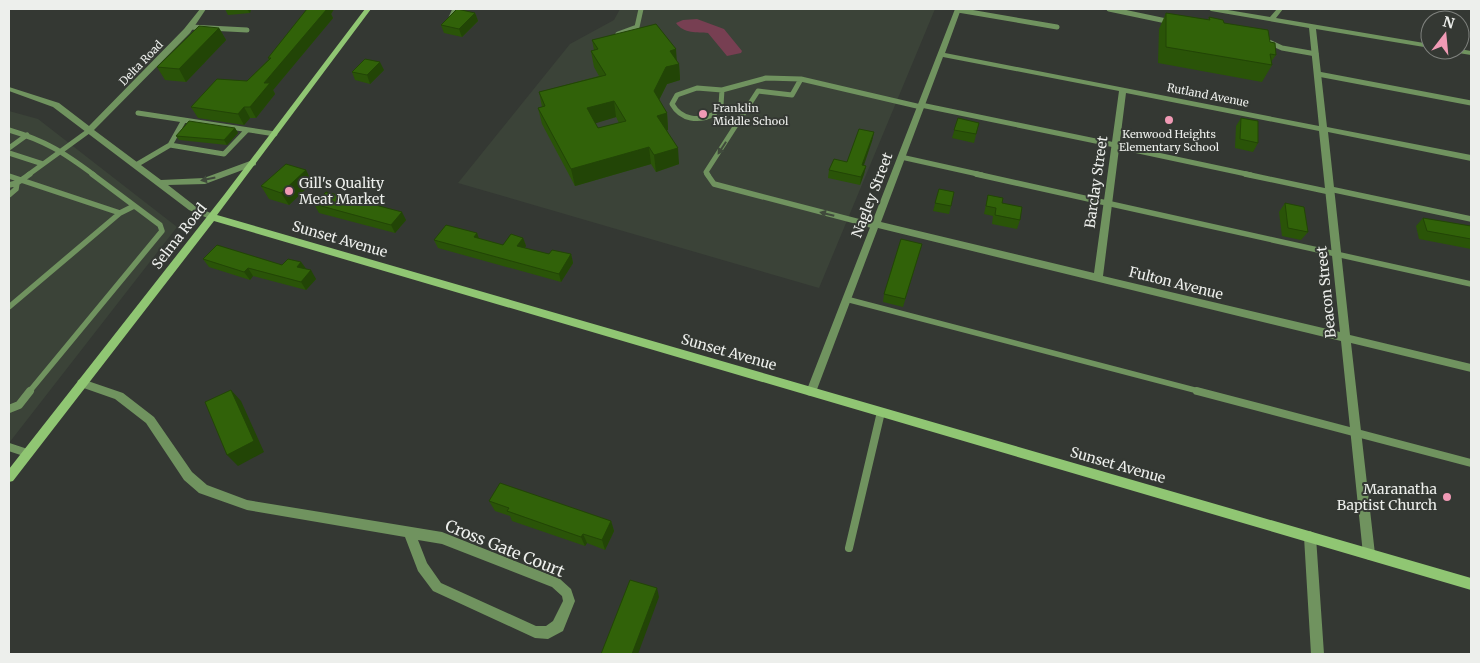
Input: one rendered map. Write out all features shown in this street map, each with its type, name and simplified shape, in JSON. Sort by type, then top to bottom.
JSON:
[{"type":"street","name":"Delta Road","points":[[90,130],[190,27],[203,9]]},
{"type":"street","name":"Selma Road","points":[[9,477],[212,217],[368,9]]},
{"type":"street","name":"Nagley Street","points":[[811,392],[958,9]]},
{"type":"street","points":[[1212,9],[1420,44]]},
{"type":"street","points":[[1272,19],[1280,9]]},
{"type":"street","name":"Beacon Street","points":[[1312,26],[1369,554]]},
{"type":"street","name":"Rutland Avenue","points":[[941,54],[1471,158]]},
{"type":"street","name":"Sunset Avenue","points":[[9,89],[42,98],[56,105],[192,208],[212,217],[1471,584]]},
{"type":"street","name":"Barclay Street","points":[[1098,278],[1123,90]]},
{"type":"street","points":[[158,183],[205,180],[253,162]]},
{"type":"street","name":"Fulton Avenue","points":[[875,225],[1471,368]]},
{"type":"street","name":"Cross Gate Court","points":[[82,383],[119,396],[150,420],[188,476],[203,489],[247,505],[408,532],[442,538],[556,583],[567,593],[569,601],[558,626],[548,633],[535,632],[437,586],[422,567],[408,532]]},
{"type":"street","points":[[1310,537],[1318,654]]},
{"type":"lane","points":[[450,20],[455,9]]},
{"type":"lane","points":[[612,36],[637,27],[641,9]]},
{"type":"lane","points":[[958,9],[1057,27]]},
{"type":"lane","points":[[1109,9],[1179,23]]},
{"type":"lane","points":[[190,27],[247,30]]},
{"type":"lane","points":[[1261,39],[1282,48],[1316,54]]},
{"type":"lane","points":[[1318,74],[1471,103]]},
{"type":"lane","points":[[722,90],[720,108],[710,116],[701,118],[685,117],[674,109],[673,99],[682,91],[696,88],[722,90],[766,78],[801,80],[1471,219]]},
{"type":"lane","points":[[801,80],[792,95],[758,91],[706,172],[714,184],[875,225]]},
{"type":"lane","points":[[138,113],[275,134]]},
{"type":"lane","points":[[136,165],[170,145],[184,120]]},
{"type":"lane","points":[[9,130],[27,135],[61,150],[160,224],[162,231],[19,405],[9,409]]},
{"type":"lane","points":[[9,185],[19,181],[90,130]]},
{"type":"lane","points":[[170,145],[224,154],[247,130]]},
{"type":"lane","points":[[9,148],[27,135]]},
{"type":"lane","points":[[9,153],[43,164]]},
{"type":"lane","points":[[901,158],[1108,202],[1471,284]]},
{"type":"lane","points":[[9,176],[120,214]]},
{"type":"lane","points":[[9,195],[16,190],[19,181]]},
{"type":"lane","points":[[9,307],[120,214],[134,206]]},
{"type":"lane","points":[[846,299],[1471,463]]},
{"type":"lane","points":[[849,548],[881,412]]},
{"type":"lane","points":[[9,447],[27,453]]},
{"type":"shaded area","name":"Franklin Middle School","points":[[620,9],[935,9],[819,288],[458,183],[570,44],[614,20]]},
{"type":"shaded area","points":[[697,19],[724,29],[742,51],[741,53],[727,56],[708,33],[687,31],[676,23],[683,20]]},
{"type":"shaded area","points":[[9,111],[38,119],[177,227],[9,443]]},
{"type":"building","points":[[307,9],[327,9],[264,83],[270,83],[250,107],[244,107],[238,114],[191,107],[217,79],[247,81],[271,58],[268,58]]},
{"type":"building","points":[[457,9],[475,13],[459,29],[441,25]]},
{"type":"building","points":[[1166,13],[1210,20],[1209,17],[1223,20],[1224,23],[1268,30],[1270,42],[1275,43],[1276,55],[1270,54],[1272,65],[1166,47]]},
{"type":"building","points":[[656,24],[676,49],[670,51],[679,64],[666,67],[654,91],[667,113],[657,116],[678,148],[654,155],[649,147],[571,169],[538,108],[545,106],[539,92],[606,75],[591,51],[598,49],[592,40]],"holes":[[[614,101],[626,121],[598,128],[587,108]]]},
{"type":"building","points":[[199,26],[219,28],[179,69],[157,67]]},
{"type":"building","points":[[365,59],[380,62],[367,75],[352,72]]},
{"type":"building","points":[[958,118],[979,123],[976,134],[954,130]]},
{"type":"building","points":[[1241,118],[1258,121],[1258,143],[1240,139]]},
{"type":"building","points":[[189,121],[235,128],[224,140],[176,136]]},
{"type":"building","points":[[859,129],[874,132],[862,165],[866,166],[861,177],[829,170],[834,159],[847,162]]},
{"type":"building","points":[[286,164],[306,170],[281,193],[261,186]]},
{"type":"building","points":[[939,189],[954,192],[951,206],[935,203]]},
{"type":"building","points":[[326,192],[402,212],[391,225],[314,204]]},
{"type":"building","points":[[988,195],[1003,198],[1002,203],[1022,207],[1020,220],[995,215],[996,208],[986,206]]},
{"type":"building","points":[[1285,203],[1304,207],[1308,232],[1288,228]]},
{"type":"building","points":[[1423,218],[1471,226],[1471,239],[1427,231]]},
{"type":"building","points":[[446,225],[477,233],[474,237],[503,245],[511,234],[523,238],[517,246],[549,254],[552,250],[571,254],[559,274],[434,240]]},
{"type":"building","points":[[901,239],[922,244],[905,299],[884,294]]},
{"type":"building","points":[[217,245],[282,265],[288,259],[301,262],[297,267],[311,270],[301,282],[248,268],[244,272],[203,259]]},
{"type":"building","points":[[231,390],[254,441],[227,455],[205,402]]},
{"type":"building","points":[[500,483],[611,521],[602,540],[583,534],[581,537],[507,511],[509,508],[489,501]]},
{"type":"building","points":[[630,580],[657,588],[632,654],[601,654]]},
{"type":"place","name":"Franklin Middle School","points":[[703,114]]},
{"type":"place","name":"Kenwood Heights Elementary School","points":[[1169,120]]},
{"type":"place","name":"Gill's Quality Meat Market","points":[[289,191]]},
{"type":"place","name":"Maranatha Baptist Church","points":[[1447,497]]}]
